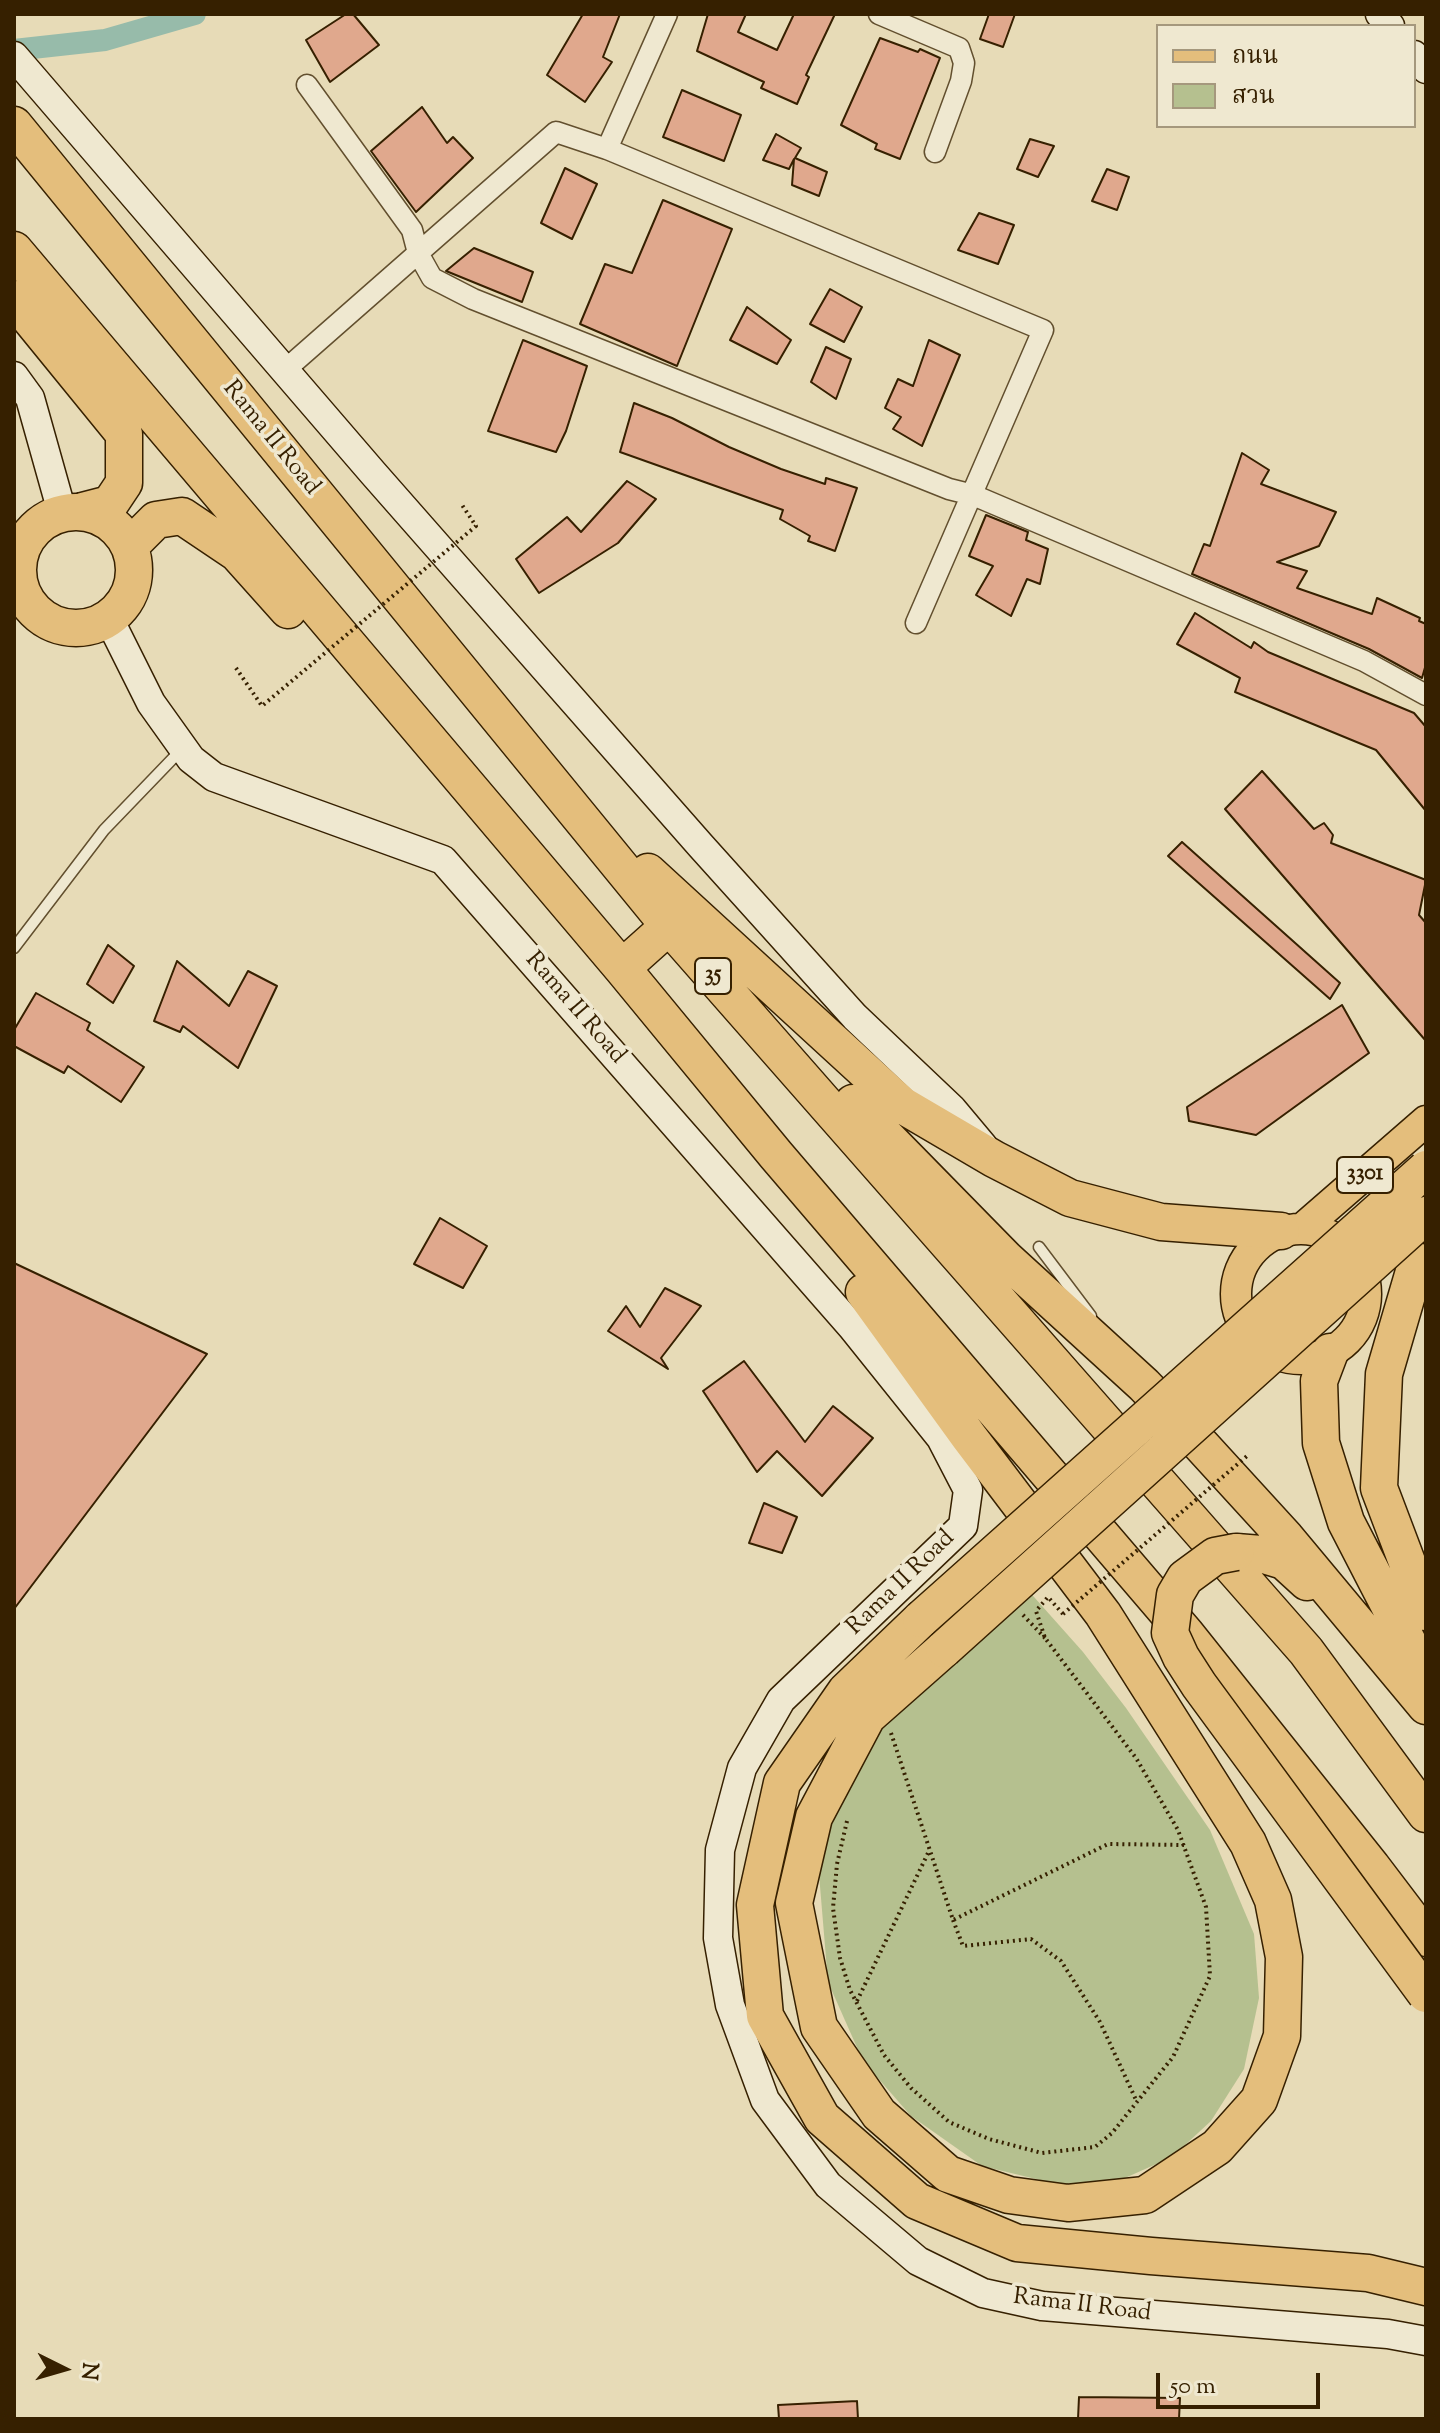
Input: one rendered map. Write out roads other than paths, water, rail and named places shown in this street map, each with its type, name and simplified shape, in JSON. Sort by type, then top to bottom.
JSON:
[{"type":"highway","name":"Rama II Road","points":[[14,125],[669,926],[1306,1651],[1426,1814]]},
{"type":"highway","points":[[14,250],[622,968],[776,1155],[1186,1634],[1426,1938]]},
{"type":"highway","points":[[14,299],[124,434],[124,483],[110,504],[72,511],[44,520],[17,550],[17,573],[22,593],[33,610],[50,623],[70,629],[90,627],[109,619],[123,605],[133,586],[135,566],[130,546],[119,529],[102,516],[72,511]]},
{"type":"highway","points":[[130,546],[156,520],[182,516],[237,553],[362,695],[458,774]]},
{"type":"highway","points":[[558,790],[902,1105],[994,1159],[1070,1198],[1161,1222],[1292,1230]]},
{"type":"highway","points":[[622,968],[669,926],[899,1148],[1006,1259],[1190,1433],[1286,1538],[1426,1706]]},
{"type":"highway","points":[[776,1155],[857,1282],[969,1437],[1103,1614],[1248,1843],[1273,1900],[1284,1957],[1282,2036],[1259,2100],[1217,2147],[1145,2195],[1068,2203],[1009,2195],[948,2174],[879,2114],[819,2027],[794,1903],[814,1817],[867,1717],[944,1649],[1426,1215]]},
{"type":"highway","points":[[1426,1169],[921,1619],[846,1691],[782,1783],[755,1905],[765,2016],[822,2118],[917,2201],[1017,2243],[1368,2273],[1426,2287]]},
{"type":"highway","points":[[1422,1257],[1384,1374],[1379,1488],[1426,1612]]},
{"type":"highway","points":[[1151,1393],[1243,1325]]},
{"type":"highway","points":[[1330,1352],[1319,1381],[1321,1443],[1346,1522],[1426,1677]]},
{"type":"highway","points":[[1190,1433],[1276,1356]]},
{"type":"highway","points":[[1426,1735],[1307,1582],[1284,1561],[1238,1551],[1215,1556],[1185,1578],[1175,1595],[1170,1633],[1181,1657],[1426,1994]]},
{"type":"main road","points":[[14,56],[373,473],[711,858],[855,1017],[952,1109],[994,1159]]},
{"type":"main road","points":[[14,376],[30,398],[72,511]]},
{"type":"main road","name":"Rama II Road","points":[[109,619],[151,703],[191,759],[214,777],[443,860],[852,1327],[941,1438],[968,1490],[963,1526],[781,1700],[742,1768],[720,1850],[718,1938],[730,2005],[765,2100],[828,2185],[918,2261],[983,2293],[1042,2306],[1388,2334],[1426,2341]]},
{"type":"main road","name":"3301","points":[[1292,1230],[1426,1121]]},
{"type":"main road","points":[[1365,1309],[1364,1280],[1353,1254],[1331,1236],[1292,1230],[1260,1242],[1245,1259],[1237,1281],[1236,1303],[1243,1325],[1257,1343],[1276,1356],[1298,1360],[1321,1357],[1341,1347],[1356,1330],[1365,1309],[1422,1257]]},
{"type":"street","points":[[607,149],[667,14]]},
{"type":"street","points":[[879,14],[959,48],[964,63],[961,81],[935,152]]},
{"type":"street","points":[[307,85],[412,230],[418,253],[432,278],[473,299],[949,489],[973,495],[1364,661],[1426,695]]},
{"type":"street","points":[[285,370],[556,132],[607,149],[1043,330],[916,623]]},
{"type":"lane","points":[[14,948],[104,830],[183,748]]},
{"type":"lane","points":[[1039,1247],[1096,1322]]},
{"type":"lane","points":[[1106,1335],[1151,1393]]},
{"type":"waterway","points":[[14,50],[105,40],[195,14]]}]
